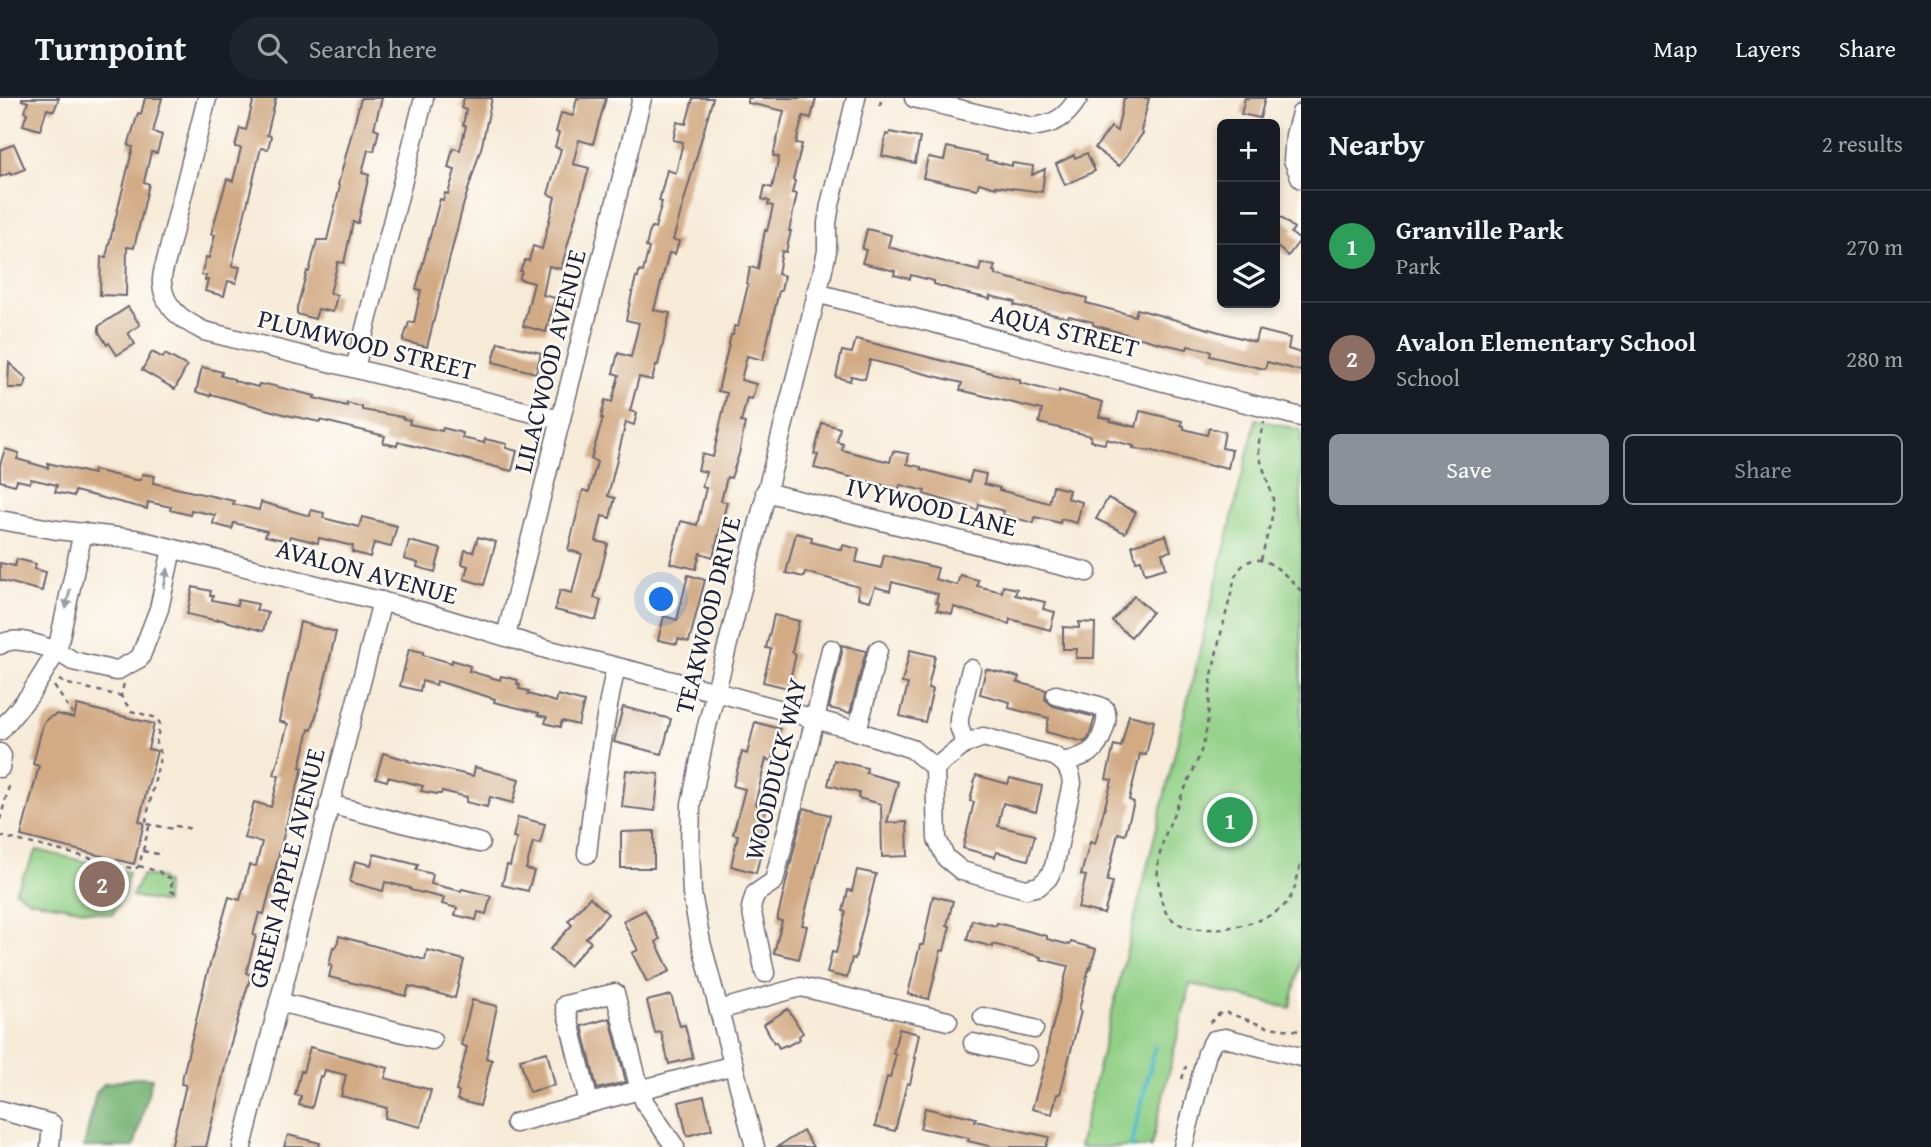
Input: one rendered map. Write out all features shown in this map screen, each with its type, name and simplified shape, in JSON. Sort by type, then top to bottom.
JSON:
[{"type":"street","name":"PLUMWOOD STREET","points":[[207,98],[162,283],[168,304],[184,321],[204,331],[561,420]]},
{"type":"street","points":[[355,368],[424,98]]},
{"type":"street","name":"LILACWOOD AVENUE","points":[[506,636],[642,98]]},
{"type":"street","name":"TEAKWOOD DRIVE","points":[[755,1147],[701,942],[692,894],[691,804],[706,730],[827,251],[830,205],[856,98]]},
{"type":"street","points":[[914,98],[1032,127],[1049,124],[1070,112],[1079,98]]},
{"type":"street","points":[[1301,113],[1295,135],[1293,160],[1301,179]]},
{"type":"street","name":"AQUA STREET","points":[[816,293],[1301,417]]},
{"type":"street","name":"IVYWOOD LANE","points":[[765,492],[1087,572]]},
{"type":"street","name":"AVALON AVENUE","points":[[0,520],[135,540],[382,601],[546,649],[716,691],[857,731],[912,749],[935,768]]},
{"type":"street","points":[[0,731],[29,696],[57,650],[83,532]]},
{"type":"street","points":[[0,645],[15,640],[57,650],[72,661],[116,671],[140,658],[159,609],[172,549]]},
{"type":"street","name":"GREEN APPLE AVENUE","points":[[242,1147],[382,601]]},
{"type":"street","name":"WOODDUCK WAY","points":[[765,973],[751,908],[755,894],[774,881],[831,649]]},
{"type":"street","points":[[857,731],[878,650]]},
{"type":"street","points":[[587,854],[603,723],[616,667]]},
{"type":"street","points":[[965,744],[959,718],[971,669]]},
{"type":"street","points":[[1056,695],[1099,706],[1105,709],[1107,716],[1098,746],[1084,756],[1064,762]]},
{"type":"street","points":[[983,737],[1054,755],[1064,762],[1070,771],[1072,783],[1054,867],[1048,878],[1039,886],[1026,889],[962,871],[946,858],[937,839],[935,768],[965,744],[983,737]]},
{"type":"street","points":[[0,753],[0,768]]},
{"type":"street","points":[[329,804],[481,843]]},
{"type":"street","points":[[719,1010],[801,987],[948,1021]]},
{"type":"street","points":[[589,1103],[565,1005],[615,993],[640,1090],[674,1147]]},
{"type":"street","points":[[279,1002],[432,1040]]},
{"type":"street","points":[[983,1017],[1034,1029]]},
{"type":"street","points":[[1183,1147],[1207,1053],[1214,1040],[1225,1038],[1301,1057]]},
{"type":"street","points":[[973,1043],[1028,1056]]},
{"type":"street","points":[[515,1123],[734,1065]]},
{"type":"street","points":[[0,1110],[52,1124],[50,1147]]},
{"type":"path","points":[[880,106],[881,100]]},
{"type":"path","points":[[1261,560],[1273,513],[1273,498],[1259,455],[1264,422]]},
{"type":"path","points":[[1301,591],[1276,567],[1257,558],[1240,566],[1235,577],[1212,671],[1202,748],[1175,809],[1158,862],[1166,912],[1185,927],[1202,929],[1248,925],[1266,919],[1288,901],[1301,861]]},
{"type":"path","points":[[59,680],[121,696],[131,711],[157,718],[160,724],[156,744],[161,754],[146,820],[149,827],[139,866]]},
{"type":"path","points":[[121,696],[125,680]]},
{"type":"path","points":[[54,686],[73,714]]},
{"type":"path","points":[[0,820],[9,786]]},
{"type":"path","points":[[147,824],[174,829],[176,825],[192,830]]},
{"type":"path","points":[[0,836],[135,869],[139,866],[160,872],[173,879],[170,891],[177,893]]},
{"type":"path","points":[[143,851],[158,854],[161,850]]},
{"type":"green space","points":[[1256,419],[1301,430],[1301,962],[1290,1008],[1190,984],[1151,1147],[1079,1147]]},
{"type":"green space","points":[[37,850],[128,872],[124,894],[112,915],[30,900],[15,891]]},
{"type":"green space","points":[[142,875],[159,877],[166,884],[165,903],[132,896]]},
{"type":"green space","points":[[140,1077],[152,1078],[134,1147],[84,1147],[96,1093],[104,1084]]},
{"type":"building","points":[[22,98],[59,98],[54,111],[47,109],[40,130],[23,125],[28,102]]},
{"type":"building","points":[[145,98],[162,98],[153,132],[162,135],[157,153],[151,152],[144,182],[149,184],[134,248],[127,247],[126,296],[100,295],[101,257],[106,257],[133,147],[128,146]]},
{"type":"building","points":[[254,98],[276,98],[267,135],[271,136],[268,149],[261,148],[232,266],[240,267],[236,283],[228,281],[224,296],[205,291],[208,280],[201,275],[206,257],[209,258],[215,235],[211,234],[227,179],[233,181],[241,148],[235,147],[240,128],[246,130]]},
{"type":"building","points":[[361,98],[382,98],[374,128],[379,130],[374,151],[368,150],[362,173],[369,175],[358,223],[353,222],[344,263],[338,262],[330,293],[337,295],[333,312],[318,309],[315,319],[297,314],[297,308],[317,240],[327,240],[340,186],[338,185]]},
{"type":"building","points":[[464,98],[492,98],[482,145],[463,206],[427,347],[403,341],[409,322],[414,323],[421,290],[416,289],[440,199],[443,200],[445,193],[448,194],[455,170],[448,168],[453,148],[460,150],[466,126],[463,125],[466,110],[461,108]]},
{"type":"building","points":[[577,98],[606,98],[593,144],[579,140],[573,164],[589,168],[561,269],[549,266],[543,295],[555,298],[546,332],[523,326],[534,283],[519,279],[520,271],[525,260],[529,261],[533,246],[542,249],[555,197],[548,194],[561,149],[555,147],[559,133],[556,132],[561,113],[573,116]]},
{"type":"building","points":[[693,98],[713,98],[673,240],[679,241],[675,254],[669,253],[654,310],[670,313],[658,365],[652,380],[639,377],[630,411],[637,413],[634,425],[626,422],[608,496],[615,498],[610,518],[602,516],[596,541],[608,544],[594,598],[601,600],[596,620],[555,610],[560,590],[572,593],[582,554],[568,550],[583,490],[589,492],[597,462],[591,459],[603,418],[605,400],[612,402],[619,375],[613,373],[618,353],[631,357],[639,323],[626,320],[632,293],[639,271],[643,272],[649,248],[646,247],[649,234],[652,227],[655,228],[667,170],[676,173],[683,142],[673,140],[677,122],[686,124]]},
{"type":"building","points":[[748,98],[816,98],[811,118],[803,116],[796,143],[802,144],[793,180],[792,193],[797,194],[791,231],[786,252],[782,251],[778,274],[784,276],[781,291],[763,360],[747,356],[741,380],[756,384],[752,399],[747,398],[741,422],[745,423],[739,454],[731,478],[727,477],[721,501],[727,502],[713,557],[700,553],[696,569],[670,563],[681,521],[697,525],[706,488],[702,487],[706,472],[698,470],[702,454],[713,457],[727,393],[718,391],[731,335],[734,326],[738,327],[750,267],[758,269],[765,230],[767,231],[773,206],[762,199],[765,186],[772,188],[779,157],[773,156],[784,111],[748,103]]},
{"type":"building","points":[[1124,98],[1149,98],[1141,131],[1143,133],[1119,166],[1095,148],[1111,127],[1117,131]]},
{"type":"building","points":[[1245,98],[1265,98],[1260,118],[1241,114]]},
{"type":"building","points":[[890,132],[920,138],[915,163],[882,156],[886,134],[889,135]]},
{"type":"building","points":[[14,144],[25,169],[0,177],[0,150]]},
{"type":"building","points":[[947,147],[987,156],[986,160],[1012,166],[1012,163],[1033,166],[1032,175],[1045,169],[1042,192],[996,188],[979,183],[977,189],[923,178],[928,157],[944,160]]},
{"type":"building","points":[[1087,153],[1095,171],[1065,185],[1056,164],[1074,155],[1075,158]]},
{"type":"building","points":[[1280,217],[1294,228],[1291,233],[1300,240],[1288,256],[1280,249]]},
{"type":"building","points":[[867,229],[891,235],[888,247],[979,271],[981,263],[995,266],[993,271],[996,275],[1087,298],[1086,303],[1135,316],[1137,309],[1255,342],[1258,330],[1290,338],[1288,349],[1301,353],[1301,371],[1267,362],[1265,369],[1230,361],[1210,356],[1211,351],[1159,343],[1093,325],[1093,322],[1014,305],[1015,302],[960,292],[911,275],[910,279],[894,275],[895,271],[862,263]]},
{"type":"building","points":[[128,307],[140,325],[128,333],[135,344],[117,355],[109,343],[107,345],[99,332],[99,326]]},
{"type":"building","points":[[856,339],[1020,380],[1020,383],[1059,393],[1059,390],[1103,402],[1099,417],[1111,419],[1110,421],[1136,427],[1140,411],[1182,421],[1184,429],[1207,435],[1209,428],[1225,432],[1222,448],[1232,450],[1228,468],[1133,448],[1134,446],[1106,439],[1105,444],[1090,441],[1091,436],[1039,423],[1042,410],[960,390],[962,383],[870,360],[865,379],[851,376],[850,381],[836,377],[842,351],[852,353]]},
{"type":"building","points":[[498,342],[541,353],[536,373],[493,362]]},
{"type":"building","points":[[152,352],[163,358],[165,354],[187,366],[175,389],[142,370]]},
{"type":"building","points":[[9,363],[27,379],[24,388],[8,388]]},
{"type":"building","points":[[202,367],[222,372],[221,376],[234,381],[258,387],[259,384],[266,384],[347,406],[347,403],[362,407],[362,410],[403,417],[410,420],[409,424],[463,433],[462,438],[507,444],[506,448],[517,451],[512,471],[398,442],[397,446],[383,443],[385,436],[196,392]]},
{"type":"building","points":[[822,423],[840,428],[837,442],[843,444],[842,450],[890,462],[893,451],[909,454],[907,464],[921,469],[969,482],[972,471],[986,474],[984,484],[1049,503],[1053,486],[1069,490],[1067,498],[1082,502],[1077,523],[1061,519],[1060,523],[1035,517],[1034,523],[1003,515],[1004,511],[979,504],[978,510],[924,494],[925,491],[900,485],[899,489],[814,468],[818,455],[814,454]]},
{"type":"building","points":[[5,449],[19,453],[17,459],[48,468],[48,463],[93,474],[94,470],[135,480],[141,480],[142,474],[155,476],[153,483],[234,501],[233,504],[259,510],[261,502],[310,516],[311,510],[324,513],[323,518],[359,527],[362,517],[397,526],[391,547],[374,543],[370,557],[352,552],[353,546],[319,538],[318,543],[290,536],[288,541],[265,536],[267,531],[234,523],[232,529],[213,524],[215,515],[191,510],[190,515],[148,502],[147,509],[75,491],[74,496],[55,492],[57,485],[31,479],[30,483],[17,480],[15,485],[0,481],[0,465]]},
{"type":"building","points":[[1108,498],[1136,512],[1125,533],[1096,519]]},
{"type":"building","points":[[796,533],[812,537],[811,542],[842,550],[843,545],[859,549],[856,562],[881,568],[884,555],[938,568],[935,579],[957,585],[960,575],[978,580],[977,586],[1002,592],[1003,586],[1017,589],[1015,595],[1045,602],[1043,609],[1055,612],[1050,630],[1010,619],[1009,624],[954,607],[952,614],[937,610],[938,594],[892,582],[890,591],[875,587],[870,601],[858,598],[859,587],[805,572],[804,577],[786,573]]},
{"type":"building","points":[[1166,535],[1171,551],[1162,553],[1166,568],[1145,574],[1141,560],[1136,561],[1132,545]]},
{"type":"building","points":[[478,537],[496,542],[484,585],[464,579],[468,566],[462,564],[465,550],[473,552]]},
{"type":"building","points":[[409,541],[441,549],[435,572],[417,567],[418,563],[404,559]]},
{"type":"building","points":[[17,559],[36,564],[34,569],[46,572],[42,591],[0,580],[0,563],[15,566]]},
{"type":"building","points":[[688,575],[705,580],[689,642],[678,639],[677,644],[658,640],[664,616],[677,620]]},
{"type":"building","points":[[193,587],[211,591],[212,600],[237,605],[238,600],[258,604],[256,610],[268,613],[263,631],[187,614]]},
{"type":"building","points":[[1134,596],[1152,612],[1131,637],[1112,621]]},
{"type":"building","points":[[774,615],[799,621],[792,652],[796,654],[788,688],[763,682],[771,649],[766,648]]},
{"type":"building","points":[[300,622],[336,632],[320,701],[312,730],[309,729],[300,767],[303,768],[264,914],[259,913],[253,935],[256,936],[246,973],[251,975],[230,1046],[206,1147],[171,1147],[186,1085],[181,1084],[205,982],[229,897],[240,900],[249,865],[256,866],[262,842],[244,838],[254,802],[271,807],[279,776],[274,775],[288,724],[279,721]]},
{"type":"building","points":[[1079,622],[1095,623],[1094,658],[1076,658],[1077,649],[1063,649],[1063,627],[1079,628]]},
{"type":"building","points":[[841,645],[866,651],[850,713],[829,708],[842,652]]},
{"type":"building","points":[[409,649],[470,666],[469,671],[500,680],[501,676],[518,680],[519,689],[529,691],[528,694],[556,702],[558,695],[584,702],[578,725],[562,721],[560,727],[545,723],[547,717],[538,715],[539,713],[494,702],[495,699],[437,681],[436,685],[422,681],[420,691],[400,686]]},
{"type":"building","points":[[910,650],[935,656],[928,688],[933,689],[925,722],[900,716],[908,684],[902,683]]},
{"type":"building","points":[[986,669],[1019,677],[1017,682],[1046,690],[1045,699],[1053,706],[1095,717],[1088,739],[1084,742],[1046,732],[1049,718],[1009,708],[1010,702],[980,694]]},
{"type":"building","points":[[77,705],[154,724],[148,749],[157,751],[139,821],[144,823],[134,864],[21,836],[39,766],[33,764],[43,724],[57,714],[74,718]]},
{"type":"building","points":[[623,707],[671,719],[662,754],[614,742]]},
{"type":"building","points":[[1129,715],[1154,721],[1146,755],[1140,754],[1129,800],[1134,802],[1125,835],[1118,833],[1107,881],[1113,882],[1104,914],[1078,908],[1086,876],[1081,875],[1090,842],[1095,844],[1112,780],[1106,779],[1114,745],[1121,747]]},
{"type":"building","points":[[755,722],[780,729],[772,761],[766,759],[755,804],[767,807],[758,839],[764,840],[756,873],[731,866],[738,835],[733,834],[745,789],[733,786],[742,752],[747,754]]},
{"type":"building","points":[[383,753],[473,776],[475,767],[519,779],[513,803],[490,797],[487,807],[466,802],[467,797],[442,791],[437,794],[421,791],[423,786],[388,777],[387,781],[376,778]]},
{"type":"building","points":[[834,760],[867,768],[866,773],[898,782],[887,823],[907,822],[908,856],[882,857],[881,804],[858,798],[859,793],[828,785]]},
{"type":"building","points":[[626,770],[659,774],[655,811],[622,807]]},
{"type":"building","points":[[976,775],[1008,784],[1010,778],[1042,786],[1036,812],[1003,803],[998,826],[1035,835],[1028,860],[997,852],[995,857],[963,848],[974,802],[970,801]]},
{"type":"building","points":[[804,808],[830,815],[802,925],[807,926],[799,959],[774,953],[782,921],[777,920]]},
{"type":"building","points":[[518,817],[545,824],[540,844],[533,842],[526,869],[534,871],[528,891],[502,885],[517,838],[513,837]]},
{"type":"building","points":[[654,831],[654,868],[621,868],[621,832]]},
{"type":"building","points":[[374,854],[418,865],[416,870],[433,874],[431,884],[491,896],[486,914],[478,912],[476,920],[455,915],[457,908],[442,904],[444,898],[385,882],[383,891],[350,882],[355,861],[371,865]]},
{"type":"building","points":[[857,870],[876,874],[855,959],[852,958],[847,978],[827,973],[832,952],[836,953],[846,912],[843,911],[848,890],[852,891]]},
{"type":"building","points":[[933,896],[953,901],[944,951],[941,950],[929,999],[908,994],[920,945],[923,945]]},
{"type":"building","points":[[590,897],[608,914],[586,938],[591,942],[569,966],[550,949],[572,925],[568,921]]},
{"type":"building","points":[[645,910],[660,939],[656,942],[670,971],[647,982],[632,953],[638,950],[623,921]]},
{"type":"building","points":[[972,920],[996,926],[997,923],[1047,936],[1047,939],[1096,949],[1089,968],[1060,1094],[1057,1094],[1052,1114],[1032,1109],[1068,966],[993,944],[993,947],[967,940]]},
{"type":"building","points":[[339,936],[425,960],[427,950],[464,960],[455,998],[409,986],[406,996],[329,977],[333,947],[336,948]]},
{"type":"building","points":[[671,995],[680,1026],[685,1025],[693,1058],[669,1064],[661,1032],[655,1033],[647,1001]]},
{"type":"building","points":[[472,1000],[497,1006],[486,1058],[492,1060],[480,1106],[457,1100],[459,1092],[456,1091],[467,1047],[461,1045]]},
{"type":"building","points":[[788,1009],[803,1033],[799,1036],[800,1039],[779,1048],[764,1024]]},
{"type":"building","points":[[610,1018],[626,1082],[597,1089],[582,1026]]},
{"type":"building","points":[[899,1029],[919,1034],[910,1084],[907,1083],[895,1131],[875,1126],[887,1077],[890,1078],[896,1054],[893,1054]]},
{"type":"building","points":[[310,1047],[388,1068],[385,1078],[431,1090],[421,1127],[385,1118],[387,1108],[341,1096],[346,1075],[325,1070],[323,1077],[320,1076],[312,1108],[299,1105],[301,1096],[295,1095]]},
{"type":"building","points":[[547,1052],[555,1085],[529,1092],[520,1059]]},
{"type":"building","points":[[704,1096],[712,1129],[687,1136],[679,1102]]},
{"type":"building","points":[[925,1108],[1049,1137],[1046,1147],[993,1147],[968,1141],[969,1138],[920,1128]]},
{"type":"building","points":[[803,1131],[813,1147],[777,1147]]},
{"type":"building","points":[[288,1135],[320,1143],[319,1147],[284,1147]]},
{"type":"waterway","points":[[1131,1147],[1155,1047]]},
{"type":"place","name":"Granville Park","points":[[1230,820]]},
{"type":"place","name":"Avalon Elementary School","points":[[102,884]]}]
